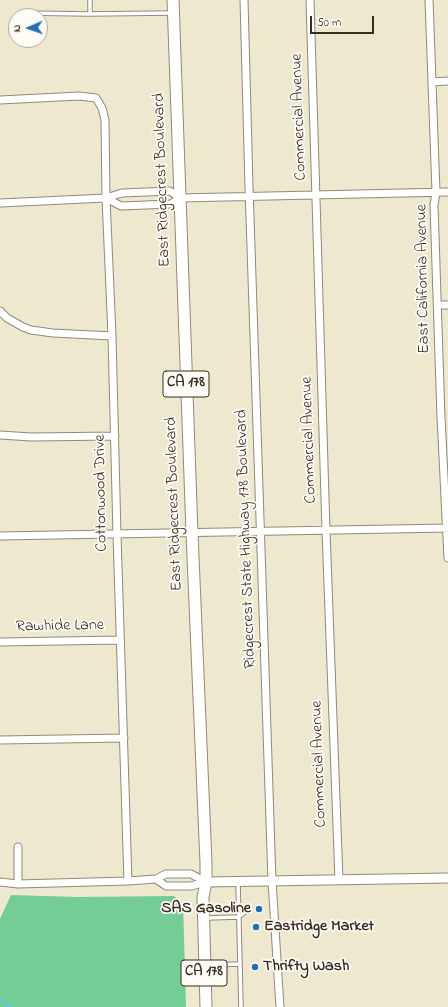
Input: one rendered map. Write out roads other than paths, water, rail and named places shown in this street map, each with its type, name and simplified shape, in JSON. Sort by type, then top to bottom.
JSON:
[{"type":"main road","name":"East Ridgecrest Boulevard","points":[[173,0],[206,882],[202,897],[206,1007]]},
{"type":"street","name":"Ridgecrest State Highway 178 Boulevard","points":[[244,0],[249,196],[262,531],[272,881],[280,1007]]},
{"type":"street","name":"Commercial Avenue","points":[[310,0],[338,880]]},
{"type":"street","name":"East California Avenue","points":[[429,0],[436,192],[434,204],[438,305],[445,417],[448,558]]},
{"type":"street","points":[[432,82],[448,81]]},
{"type":"street","name":"Cottonwood Drive","points":[[0,100],[79,96],[96,98],[105,120],[106,198],[112,336],[128,881]]},
{"type":"street","points":[[0,203],[106,198],[122,193],[170,191],[180,198]]},
{"type":"street","points":[[106,198],[121,206],[171,204],[180,198],[448,192]]},
{"type":"street","points":[[438,305],[448,305]]},
{"type":"street","points":[[0,311],[7,318],[31,330],[112,336]]},
{"type":"street","points":[[0,436],[115,436]]},
{"type":"street","points":[[0,536],[447,528]]},
{"type":"street","name":"Rawhide Lane","points":[[0,642],[120,640]]},
{"type":"street","points":[[0,740],[124,738]]},
{"type":"street","points":[[18,847],[18,884]]},
{"type":"street","points":[[0,882],[18,884],[128,881],[156,879],[166,874],[191,874],[206,882]]},
{"type":"street","points":[[156,879],[166,886],[191,886],[206,882],[448,878]]},
{"type":"lane","points":[[90,0],[90,14]]},
{"type":"lane","points":[[48,13],[173,12]]},
{"type":"lane","points":[[234,882],[238,917],[242,1007]]},
{"type":"lane","points":[[269,908],[273,899]]},
{"type":"lane","points":[[203,918],[238,917],[248,910]]},
{"type":"lane","points":[[204,965],[240,964]]},
{"type":"waterway","points":[[0,999],[10,1007]]},
{"type":"place","name":"SAS Gasoline","points":[[259,909]]},
{"type":"place","name":"Eastridge Market","points":[[256,927]]},
{"type":"place","name":"Thrifty Wash","points":[[255,967]]}]
